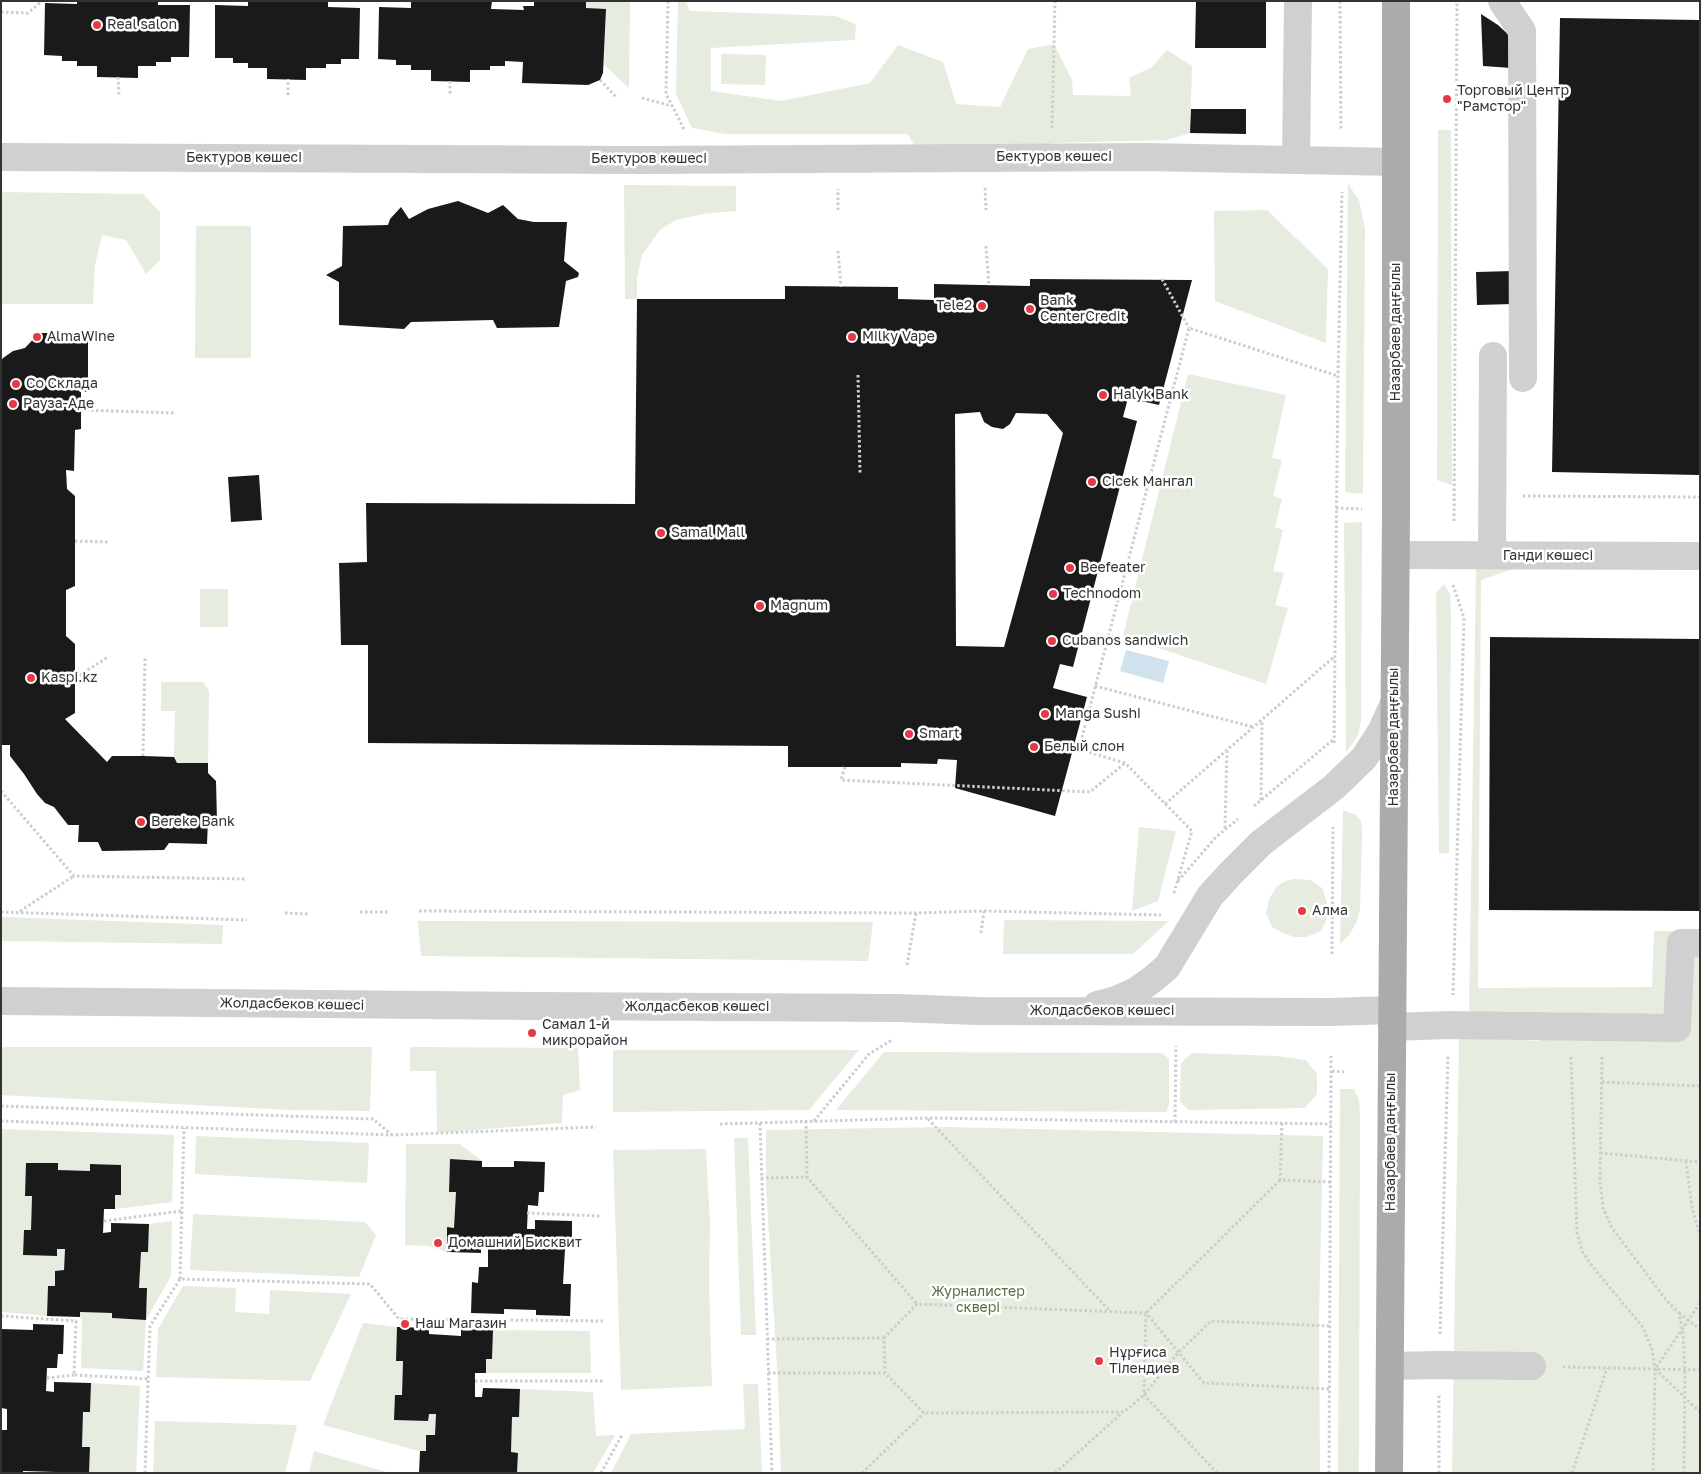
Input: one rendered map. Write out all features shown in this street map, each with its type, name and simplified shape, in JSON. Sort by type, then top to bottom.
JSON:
[{"type":"main road","name":"Назарбаев даңғылы","points":[[1389,1473],[1396,555],[1396,1]]},
{"type":"street","points":[[1296,160],[1298,1]]},
{"type":"street","points":[[1502,1],[1522,31],[1523,378]]},
{"type":"street","name":"Бектуров көшесі","points":[[1,157],[641,160],[1146,157],[1396,162]]},
{"type":"street","points":[[1492,356],[1492,556]]},
{"type":"street","name":"Ганди көшесі","points":[[1396,555],[1700,556]]},
{"type":"street","points":[[1073,1011],[1116,1000],[1136,991],[1154,980],[1168,967],[1210,896],[1261,843],[1334,787],[1364,758],[1382,732],[1395,701]]},
{"type":"street","name":"Жолдасбеков көшесі","points":[[1,1001],[898,1008],[978,1011],[1331,1012],[1448,1025],[1677,1028],[1681,943],[1700,943]]},
{"type":"street","points":[[1390,1366],[1532,1366]]},
{"type":"path","points":[[1,12],[28,13],[42,1]]},
{"type":"path","points":[[1052,130],[1056,1]]},
{"type":"path","points":[[1340,1],[1341,136]]},
{"type":"path","points":[[1454,521],[1457,1]]},
{"type":"path","points":[[118,77],[119,95]]},
{"type":"path","points":[[288,79],[288,95]]},
{"type":"path","points":[[600,80],[617,98]]},
{"type":"path","points":[[450,81],[450,96]]},
{"type":"path","points":[[642,98],[672,106]]},
{"type":"path","points":[[838,181],[838,210]]},
{"type":"path","points":[[985,185],[986,210]]},
{"type":"path","points":[[1334,747],[1342,187]]},
{"type":"path","points":[[986,246],[989,286]]},
{"type":"path","points":[[838,251],[841,287]]},
{"type":"path","points":[[1162,279],[1189,328],[1338,376]]},
{"type":"path","points":[[1173,896],[1192,832],[1126,764],[1079,749],[1189,328]]},
{"type":"path","points":[[858,375],[860,473]]},
{"type":"path","points":[[81,410],[176,413]]},
{"type":"path","points":[[1492,496],[1700,497]]},
{"type":"path","points":[[1336,508],[1362,509]]},
{"type":"path","points":[[75,541],[110,542]]},
{"type":"path","points":[[1165,804],[1335,655]]},
{"type":"path","points":[[75,678],[108,657]]},
{"type":"path","points":[[143,756],[145,658]]},
{"type":"path","points":[[1095,686],[1253,727]]},
{"type":"path","points":[[1261,801],[1262,720]]},
{"type":"path","points":[[1225,829],[1227,750]]},
{"type":"path","points":[[845,767],[841,780],[1090,792],[1126,764]]},
{"type":"path","points":[[1,791],[74,876]]},
{"type":"path","points":[[1332,954],[1333,818]]},
{"type":"path","points":[[19,912],[74,876],[244,879]]},
{"type":"path","points":[[419,911],[984,911],[1167,915]]},
{"type":"path","points":[[981,933],[984,911]]},
{"type":"path","points":[[1,912],[247,920]]},
{"type":"path","points":[[360,912],[389,912]]},
{"type":"path","points":[[907,965],[916,912]]},
{"type":"path","points":[[286,913],[308,914]]},
{"type":"path","points":[[1570,1027],[1577,1233],[1584,1253],[1596,1271],[1642,1326],[1652,1349],[1655,1369],[1654,1473]]},
{"type":"path","points":[[1603,1027],[1600,1153],[1600,1182],[1603,1208],[1612,1228],[1667,1301],[1700,1329]]},
{"type":"path","points":[[814,1121],[869,1054],[893,1039]]},
{"type":"path","points":[[1175,1122],[1176,1046]]},
{"type":"path","points":[[1329,1473],[1332,1056]]},
{"type":"path","points":[[1332,1072],[1344,1072]]},
{"type":"path","points":[[1602,1082],[1700,1086]]},
{"type":"path","points":[[1,1106],[373,1119],[392,1135]]},
{"type":"path","points":[[927,1118],[1110,1310]]},
{"type":"path","points":[[720,1124],[927,1118],[1331,1124]]},
{"type":"path","points":[[1,1121],[392,1135],[596,1127]]},
{"type":"path","points":[[806,1121],[807,1177],[917,1304],[1110,1310],[1146,1313],[1204,1383],[1330,1390]]},
{"type":"path","points":[[760,1123],[772,1473]]},
{"type":"path","points":[[1217,1473],[1144,1394],[1146,1313],[1280,1180],[1282,1123]]},
{"type":"path","points":[[145,1473],[150,1326],[180,1279],[184,1128]]},
{"type":"path","points":[[1600,1153],[1700,1162]]},
{"type":"path","points":[[1686,1161],[1692,1208],[1700,1236]]},
{"type":"path","points":[[761,1178],[807,1177]]},
{"type":"path","points":[[1280,1180],[1331,1182]]},
{"type":"path","points":[[104,1221],[182,1211]]},
{"type":"path","points":[[528,1213],[600,1216]]},
{"type":"path","points":[[180,1279],[370,1284],[399,1319],[603,1322]]},
{"type":"path","points":[[1655,1369],[1700,1303]]},
{"type":"path","points":[[767,1339],[884,1338],[917,1304]]},
{"type":"path","points":[[1679,1313],[1683,1329],[1685,1370],[1684,1473]]},
{"type":"path","points":[[1,1316],[76,1321],[74,1375]]},
{"type":"path","points":[[1055,1473],[1144,1394],[1178,1353],[1211,1321],[1330,1326]]},
{"type":"path","points":[[884,1338],[885,1373],[924,1413]]},
{"type":"path","points":[[1532,1366],[1700,1370]]},
{"type":"path","points":[[1572,1473],[1607,1368]]},
{"type":"path","points":[[1655,1369],[1700,1412]]},
{"type":"path","points":[[768,1373],[885,1373]]},
{"type":"path","points":[[46,1378],[74,1375],[149,1379]]},
{"type":"path","points":[[475,1381],[605,1382]]},
{"type":"path","points":[[862,1473],[924,1413],[1124,1412]]},
{"type":"path","points":[[602,1473],[622,1435]]},
{"type":"green space","points":[[586,1],[630,1],[629,88],[604,65],[606,10],[586,8]]},
{"type":"green space","points":[[678,1],[686,1],[690,11],[835,16],[856,24],[855,40],[711,48],[711,91],[781,101],[870,83],[898,45],[943,62],[956,104],[1000,107],[1028,49],[1054,44],[1072,80],[1073,95],[1131,96],[1129,78],[1152,67],[1167,50],[1192,66],[1190,133],[1167,140],[1052,143],[1051,146],[914,145],[908,134],[725,134],[692,128],[676,94]]},
{"type":"green space","points":[[721,54],[766,55],[765,85],[721,84]]},
{"type":"green space","points":[[1438,130],[1451,130],[1452,485],[1437,480]]},
{"type":"green space","points":[[1348,184],[1359,200],[1365,229],[1363,494],[1345,492]]},
{"type":"green space","points":[[624,185],[736,186],[736,211],[703,214],[676,220],[660,230],[642,255],[637,279],[637,299],[625,299]]},
{"type":"green space","points":[[1,192],[143,194],[160,212],[160,260],[146,274],[126,240],[102,235],[95,265],[93,304],[1,304]]},
{"type":"green space","points":[[1267,210],[1328,269],[1326,343],[1215,301],[1214,211]]},
{"type":"green space","points":[[196,226],[251,226],[251,358],[195,358]]},
{"type":"green space","points":[[1188,374],[1286,395],[1272,458],[1282,460],[1273,496],[1282,499],[1275,527],[1283,530],[1273,571],[1284,573],[1275,605],[1288,608],[1266,684],[1123,636]]},
{"type":"green space","points":[[1362,522],[1361,721],[1358,735],[1346,753],[1344,523]]},
{"type":"green space","points":[[1476,569],[1513,569],[1481,580],[1478,988],[1652,987],[1654,931],[1700,931],[1700,1473],[1452,1473],[1459,1037],[1539,1041],[1539,1012],[1469,1012]]},
{"type":"green space","points":[[1444,584],[1450,594],[1451,613],[1449,853],[1439,854],[1436,593]]},
{"type":"green space","points":[[200,589],[228,589],[228,627],[200,627]]},
{"type":"green space","points":[[161,682],[203,682],[209,691],[208,763],[177,763],[174,757],[175,711],[161,711]]},
{"type":"green space","points":[[1343,810],[1356,815],[1361,821],[1362,831],[1360,909],[1357,921],[1350,934],[1340,944]]},
{"type":"green space","points":[[1139,827],[1176,831],[1158,901],[1132,911]]},
{"type":"green space","points":[[1295,879],[1311,880],[1322,888],[1330,912],[1321,931],[1306,937],[1294,937],[1272,927],[1266,913],[1269,899],[1277,886],[1285,881]]},
{"type":"green space","points":[[1,917],[223,925],[222,944],[1,941]]},
{"type":"green space","points":[[1004,920],[1169,921],[1133,954],[1003,954]]},
{"type":"green space","points":[[418,921],[873,922],[868,961],[421,956]]},
{"type":"green space","points":[[1,1047],[372,1047],[370,1111],[291,1110],[1,1095]]},
{"type":"green space","points":[[410,1047],[578,1048],[580,1090],[563,1095],[562,1123],[437,1133],[436,1071],[410,1071]]},
{"type":"green space","points":[[613,1050],[859,1050],[809,1110],[613,1112]]},
{"type":"green space","points":[[884,1052],[1163,1053],[1169,1059],[1169,1105],[1166,1112],[836,1110]]},
{"type":"green space","points":[[1192,1053],[1276,1056],[1306,1060],[1317,1074],[1317,1094],[1305,1108],[1189,1110],[1180,1102],[1181,1063]]},
{"type":"green space","points":[[1340,1089],[1354,1089],[1359,1100],[1360,1114],[1359,1473],[1338,1473]]},
{"type":"green space","name":"Журналиcтер сквері","points":[[948,1127],[1323,1136],[1319,1318],[1320,1473],[781,1473],[778,1383],[766,1186],[766,1130]]},
{"type":"green space","points":[[1,1129],[174,1135],[172,1202],[115,1209],[115,1195],[121,1195],[121,1165],[90,1164],[90,1171],[58,1170],[58,1163],[32,1196],[31,1230],[24,1231],[23,1255],[57,1256],[57,1249],[65,1249],[64,1270],[55,1271],[55,1286],[48,1286],[47,1316],[1,1312]]},
{"type":"green space","points":[[196,1136],[369,1143],[367,1183],[195,1174]]},
{"type":"green space","points":[[734,1138],[748,1138],[756,1335],[741,1335]]},
{"type":"green space","points":[[406,1144],[460,1144],[482,1161],[450,1160],[449,1192],[456,1192],[454,1228],[448,1228],[447,1252],[428,1246],[405,1245]]},
{"type":"green space","points":[[706,1149],[710,1223],[709,1281],[712,1386],[621,1390],[613,1150]]},
{"type":"green space","points":[[193,1214],[365,1222],[376,1235],[359,1277],[190,1270]]},
{"type":"green space","points":[[172,1221],[171,1276],[146,1320],[147,1288],[139,1288],[141,1252],[148,1252],[149,1224]]},
{"type":"green space","points":[[183,1286],[236,1288],[235,1312],[269,1314],[270,1290],[351,1294],[310,1381],[156,1377],[158,1329]]},
{"type":"green space","points":[[80,1312],[112,1313],[112,1318],[146,1320],[143,1371],[81,1368],[82,1320]]},
{"type":"green space","points":[[363,1323],[397,1327],[403,1361],[402,1395],[395,1420],[428,1421],[429,1414],[436,1414],[435,1435],[426,1435],[426,1451],[419,1451],[323,1425]]},
{"type":"green space","points":[[493,1330],[590,1331],[591,1373],[486,1373],[486,1359],[492,1359]]},
{"type":"green space","points":[[91,1383],[140,1386],[136,1473],[89,1473],[90,1447],[82,1447],[83,1412],[90,1412]]},
{"type":"green space","points":[[743,1384],[758,1384],[762,1473],[611,1473],[631,1434],[745,1429]]},
{"type":"green space","points":[[520,1389],[593,1392],[596,1436],[615,1435],[593,1473],[517,1473],[518,1453],[511,1452],[512,1417],[519,1417]]},
{"type":"green space","points":[[155,1421],[297,1425],[285,1473],[153,1473]]},
{"type":"green space","points":[[314,1451],[390,1473],[309,1473]]},
{"type":"water","points":[[1126,650],[1169,661],[1163,683],[1120,671]]},
{"type":"building","points":[[77,1],[158,1],[158,5],[190,5],[189,57],[171,57],[171,62],[156,62],[156,66],[138,66],[138,78],[97,77],[97,66],[77,66],[77,61],[62,61],[62,56],[44,55],[45,3],[77,4]]},
{"type":"building","points":[[248,1],[328,1],[328,7],[360,8],[359,59],[341,59],[341,64],[326,64],[326,68],[306,68],[306,80],[267,79],[267,68],[248,68],[248,63],[233,63],[233,58],[215,58],[215,5],[248,6]]},
{"type":"building","points":[[411,1],[492,1],[491,9],[524,10],[523,6],[534,6],[534,1],[586,1],[586,8],[606,9],[603,73],[600,80],[588,85],[522,83],[523,62],[505,61],[505,66],[490,66],[490,70],[470,70],[470,82],[431,81],[431,70],[411,70],[411,65],[396,65],[396,60],[378,59],[379,7],[411,8]]},
{"type":"building","points":[[1196,1],[1266,1],[1266,48],[1195,48]]},
{"type":"building","points":[[1481,14],[1498,25],[1511,37],[1511,68],[1483,66]]},
{"type":"building","points":[[1560,18],[1700,20],[1700,475],[1552,472]]},
{"type":"building","points":[[1191,109],[1246,109],[1246,134],[1190,133]]},
{"type":"building","points":[[458,201],[488,213],[503,205],[518,219],[534,222],[567,222],[564,261],[579,273],[578,277],[566,281],[559,327],[497,328],[493,320],[411,322],[404,329],[339,325],[339,282],[326,275],[342,266],[343,226],[388,225],[390,219],[401,207],[409,219],[428,209]]},
{"type":"building","points":[[1513,271],[1513,304],[1477,305],[1476,272]]},
{"type":"building","name":"Samal Mall","points":[[1030,279],[1192,280],[1159,405],[1128,398],[1123,417],[1137,421],[1073,667],[1060,664],[1053,688],[1087,697],[1055,816],[955,788],[957,760],[938,759],[937,764],[901,763],[901,767],[788,767],[788,746],[368,743],[368,645],[341,645],[339,563],[367,562],[366,503],[635,504],[637,299],[785,299],[785,286],[898,287],[898,299],[934,300],[934,284],[1030,286]],"holes":[[[980,412],[984,422],[992,427],[1003,429],[1010,424],[1016,413],[1047,414],[1063,433],[1004,647],[956,646],[955,414]]]},
{"type":"building","points":[[39,333],[88,333],[88,392],[81,391],[81,429],[75,430],[74,471],[66,470],[67,489],[75,496],[75,586],[66,590],[66,636],[75,644],[75,713],[65,719],[107,762],[112,756],[143,756],[174,757],[177,763],[208,763],[208,773],[216,781],[217,821],[208,821],[207,844],[169,843],[164,850],[102,851],[98,842],[78,842],[79,825],[68,825],[54,807],[45,803],[10,756],[10,745],[1,745],[1,361],[13,351],[25,348]]},
{"type":"building","points":[[259,475],[262,520],[231,522],[228,477]]},
{"type":"building","points":[[1490,637],[1700,639],[1700,911],[1489,910]]},
{"type":"building","points":[[450,1159],[482,1161],[482,1167],[514,1167],[514,1161],[545,1162],[544,1192],[539,1192],[538,1206],[528,1205],[527,1229],[535,1229],[535,1220],[572,1221],[572,1249],[565,1249],[563,1284],[571,1284],[570,1316],[536,1315],[536,1310],[504,1309],[504,1314],[471,1313],[472,1282],[478,1283],[479,1267],[488,1267],[488,1246],[481,1245],[481,1253],[447,1252],[447,1227],[454,1228],[456,1192],[449,1192]]},
{"type":"building","points":[[26,1163],[58,1163],[58,1170],[90,1171],[90,1164],[121,1165],[121,1195],[115,1195],[115,1209],[104,1209],[103,1233],[111,1232],[111,1223],[149,1224],[148,1252],[141,1252],[139,1288],[147,1288],[146,1320],[112,1318],[112,1313],[80,1312],[80,1317],[47,1316],[48,1286],[55,1286],[55,1271],[64,1270],[65,1249],[57,1249],[57,1256],[23,1255],[24,1230],[31,1230],[32,1196],[25,1196]]},
{"type":"building","points":[[33,1324],[64,1325],[63,1354],[58,1354],[57,1368],[47,1368],[46,1391],[54,1392],[54,1382],[91,1383],[90,1412],[83,1412],[82,1447],[90,1447],[89,1473],[23,1471],[23,1473],[1,1473],[1,1430],[7,1430],[7,1409],[1,1408],[1,1329],[33,1330]]},
{"type":"building","points":[[397,1327],[429,1328],[429,1334],[461,1336],[461,1329],[493,1330],[492,1359],[486,1359],[486,1373],[475,1373],[475,1397],[482,1397],[483,1388],[520,1389],[519,1417],[512,1417],[511,1452],[518,1453],[517,1473],[419,1473],[420,1451],[426,1451],[426,1435],[435,1435],[436,1414],[429,1414],[428,1421],[394,1420],[395,1395],[402,1395],[403,1361],[396,1361]]},
{"type":"place","name":"Real salon","points":[[97,25]]},
{"type":"place","name":"Торговый Центр \"Рамстор\"","points":[[1447,99]]},
{"type":"place","name":"Tele2","points":[[982,306]]},
{"type":"place","name":"Bank CenterCredit","points":[[1030,309]]},
{"type":"place","name":"AlmaWine","points":[[37,337]]},
{"type":"place","name":"Milky Vape","points":[[852,337]]},
{"type":"place","name":"Со Склада","points":[[16,384]]},
{"type":"place","name":"Halyk Bank","points":[[1103,395]]},
{"type":"place","name":"Рауза-Аде","points":[[13,404]]},
{"type":"place","name":"Cicek Мангал","points":[[1092,482]]},
{"type":"place","name":"Samal Mall","points":[[661,533]]},
{"type":"place","name":"Beefeater","points":[[1070,568]]},
{"type":"place","name":"Technodom","points":[[1053,594]]},
{"type":"place","name":"Magnum","points":[[760,606]]},
{"type":"place","name":"Cubanos sandwich","points":[[1052,641]]},
{"type":"place","name":"Kaspi.kz","points":[[31,678]]},
{"type":"place","name":"Manga Sushi","points":[[1045,714]]},
{"type":"place","name":"Smart","points":[[909,734]]},
{"type":"place","name":"Белый слон","points":[[1034,747]]},
{"type":"place","name":"Bereke Bank","points":[[141,822]]},
{"type":"place","name":"Алма","points":[[1302,911]]},
{"type":"place","name":"Самал 1-й микрорайон","points":[[532,1033]]},
{"type":"place","name":"Домашний Бисквит","points":[[438,1243]]},
{"type":"place","name":"Наш Магазин","points":[[405,1324]]},
{"type":"place","name":"Нұрғиса Тілендиев","points":[[1099,1361]]}]
